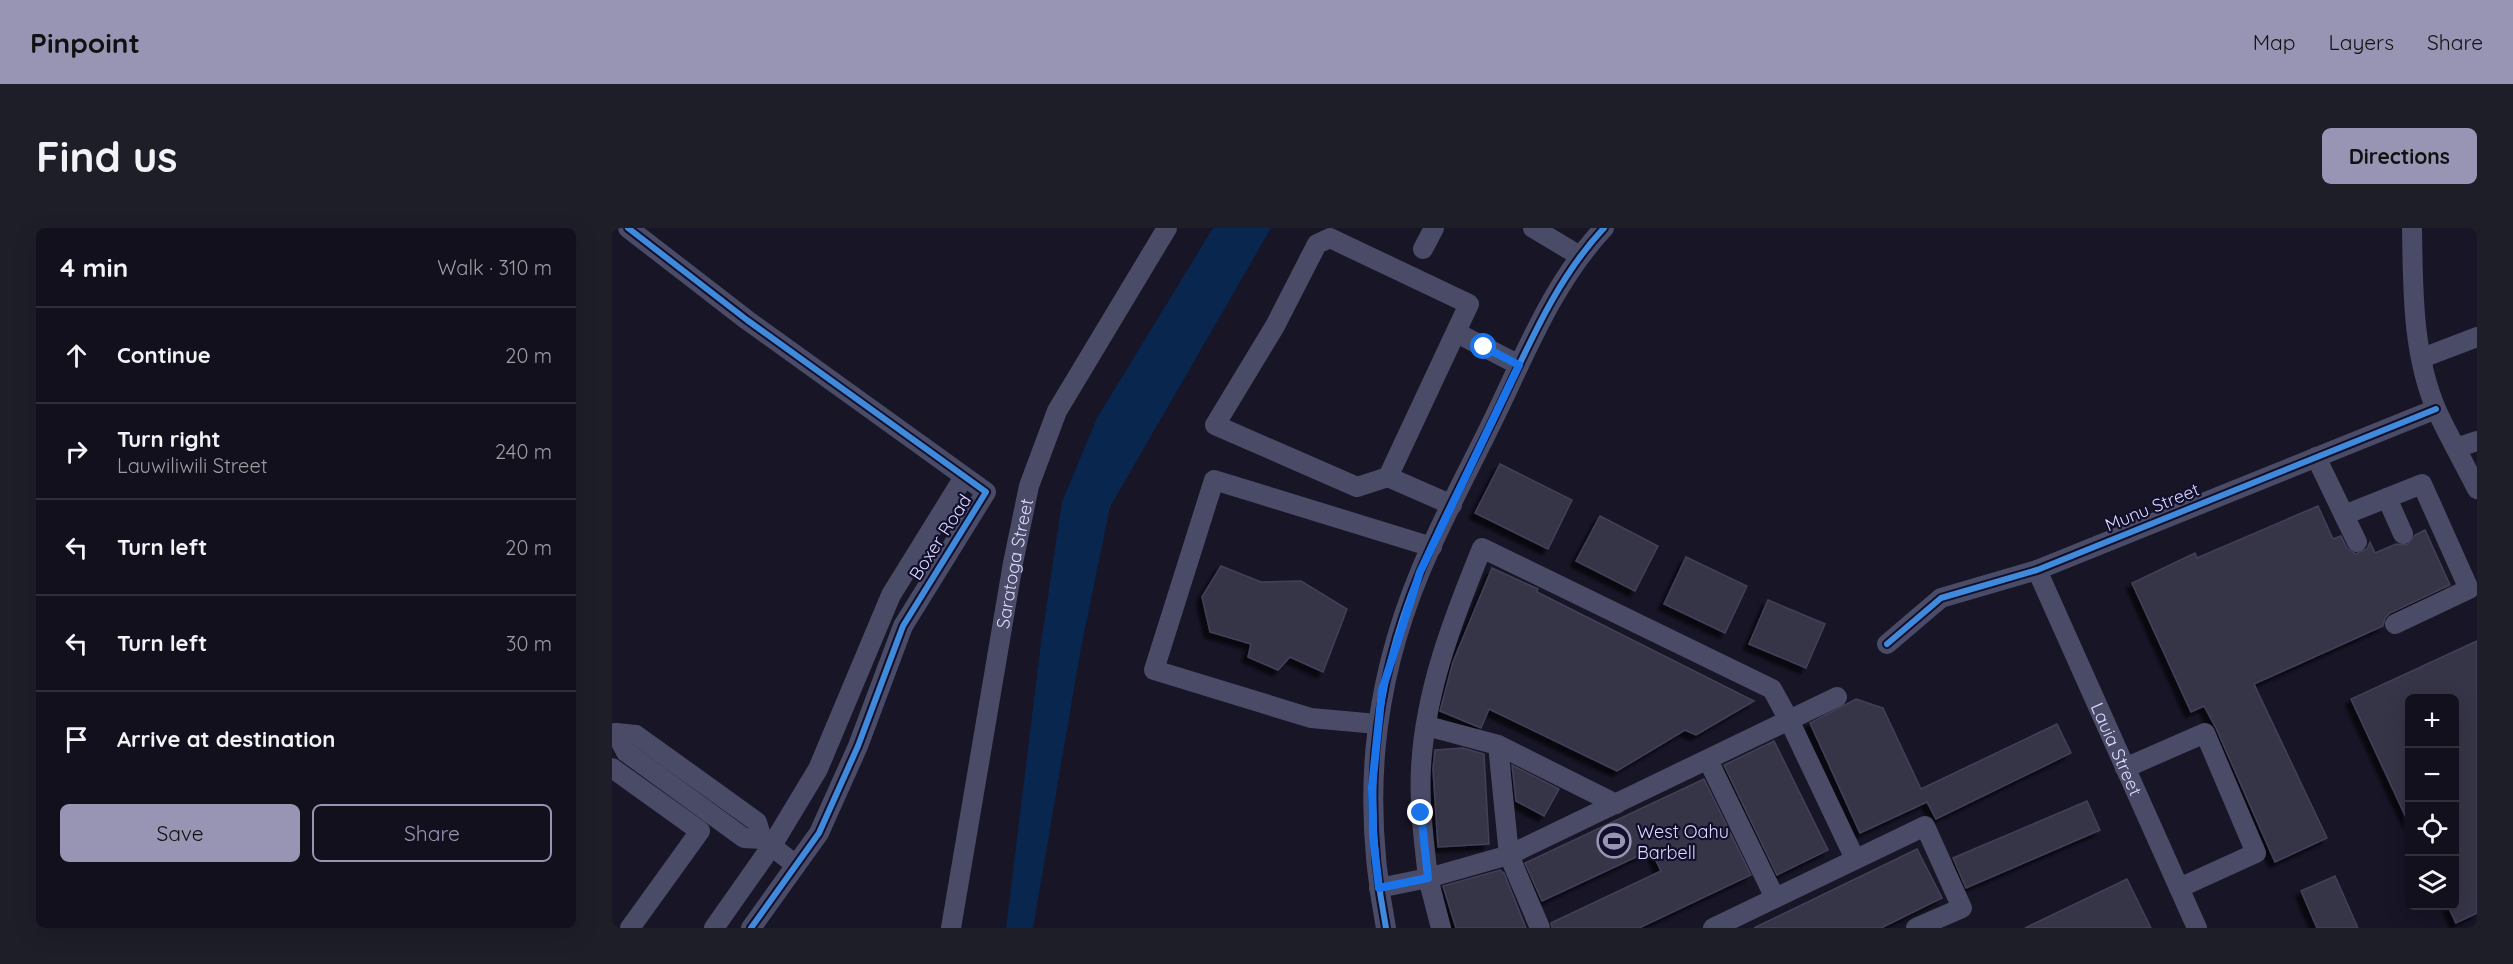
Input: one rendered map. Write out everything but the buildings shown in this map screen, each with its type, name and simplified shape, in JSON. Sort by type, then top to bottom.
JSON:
[{"type":"street","name":"Boxer Road","points":[[628,228],[747,320],[986,492],[903,626],[853,757],[819,833],[751,928]]},
{"type":"street","name":"Saratoga Street","points":[[951,928],[1013,563],[1029,486],[1058,411],[1167,228]]},
{"type":"street","points":[[1423,249],[1434,228]]},
{"type":"street","points":[[1533,228],[1580,256]]},
{"type":"street","points":[[1386,928],[1373,837],[1372,787],[1382,690],[1396,644],[1420,572],[1519,365],[1558,291],[1580,256],[1604,228]]},
{"type":"street","points":[[2412,228],[2416,327],[2422,358],[2436,409],[2477,489]]},
{"type":"street","points":[[1388,477],[1469,304],[1330,238],[1317,244],[1275,326],[1215,425],[1357,487],[1388,477],[1452,505]]},
{"type":"street","points":[[1457,333],[1519,365]]},
{"type":"street","points":[[2422,358],[2477,337]]},
{"type":"street","name":"Munu Street","points":[[1887,644],[1941,598],[2037,570],[2436,409]]},
{"type":"street","points":[[2456,448],[2477,441]]},
{"type":"street","points":[[2316,457],[2356,542]]},
{"type":"street","name":"Boxer Road","points":[[714,928],[766,843],[818,769],[891,595],[964,477]]},
{"type":"street","points":[[1377,724],[1311,718],[1154,670],[1214,480],[1432,547]]},
{"type":"street","points":[[2344,515],[2422,484],[2473,587],[2395,624]]},
{"type":"street","points":[[2387,498],[2403,534]]},
{"type":"street","points":[[1441,928],[1428,878],[1421,813],[1421,767],[1431,698],[1450,627],[1482,548],[1772,689],[1855,859]]},
{"type":"street","name":"Lauia Street","points":[[2037,570],[2197,928]]},
{"type":"street","points":[[1379,888],[1428,878],[1509,855],[1837,697]]},
{"type":"street","points":[[1427,726],[1498,745],[1616,804]]},
{"type":"street","points":[[2125,768],[2205,734],[2256,853],[2179,888]]},
{"type":"street","points":[[614,736],[626,752],[744,838],[766,843],[796,865]]},
{"type":"street","points":[[1498,745],[1509,855],[1540,928]]},
{"type":"street","points":[[1708,760],[1775,898]]},
{"type":"street","points":[[612,768],[699,831],[630,928]]},
{"type":"street","points":[[1719,927],[1925,826],[1962,908],[1917,928]]},
{"type":"water","points":[[1213,228],[1271,228],[1110,507],[1081,648],[1033,928],[1006,928],[1041,643],[1062,502],[1097,418]]},
{"type":"cycle path","points":[[628,228],[747,320],[986,492],[903,626],[858,746],[819,833],[751,928]]},
{"type":"cycle path","points":[[1386,928],[1374,836],[1373,792],[1381,704],[1403,616],[1437,533],[1542,318],[1570,271],[1604,228]]},
{"type":"cycle path","points":[[1887,644],[1941,598],[2037,570],[2436,409]]},
{"type":"place","name":"West Oahu Barbell","points":[[1614,841]]},
{"type":"route","points":[[1421,813],[1428,878],[1379,888],[1373,837],[1372,787],[1374,744],[1382,690],[1420,572],[1519,365],[1484,347]]}]
